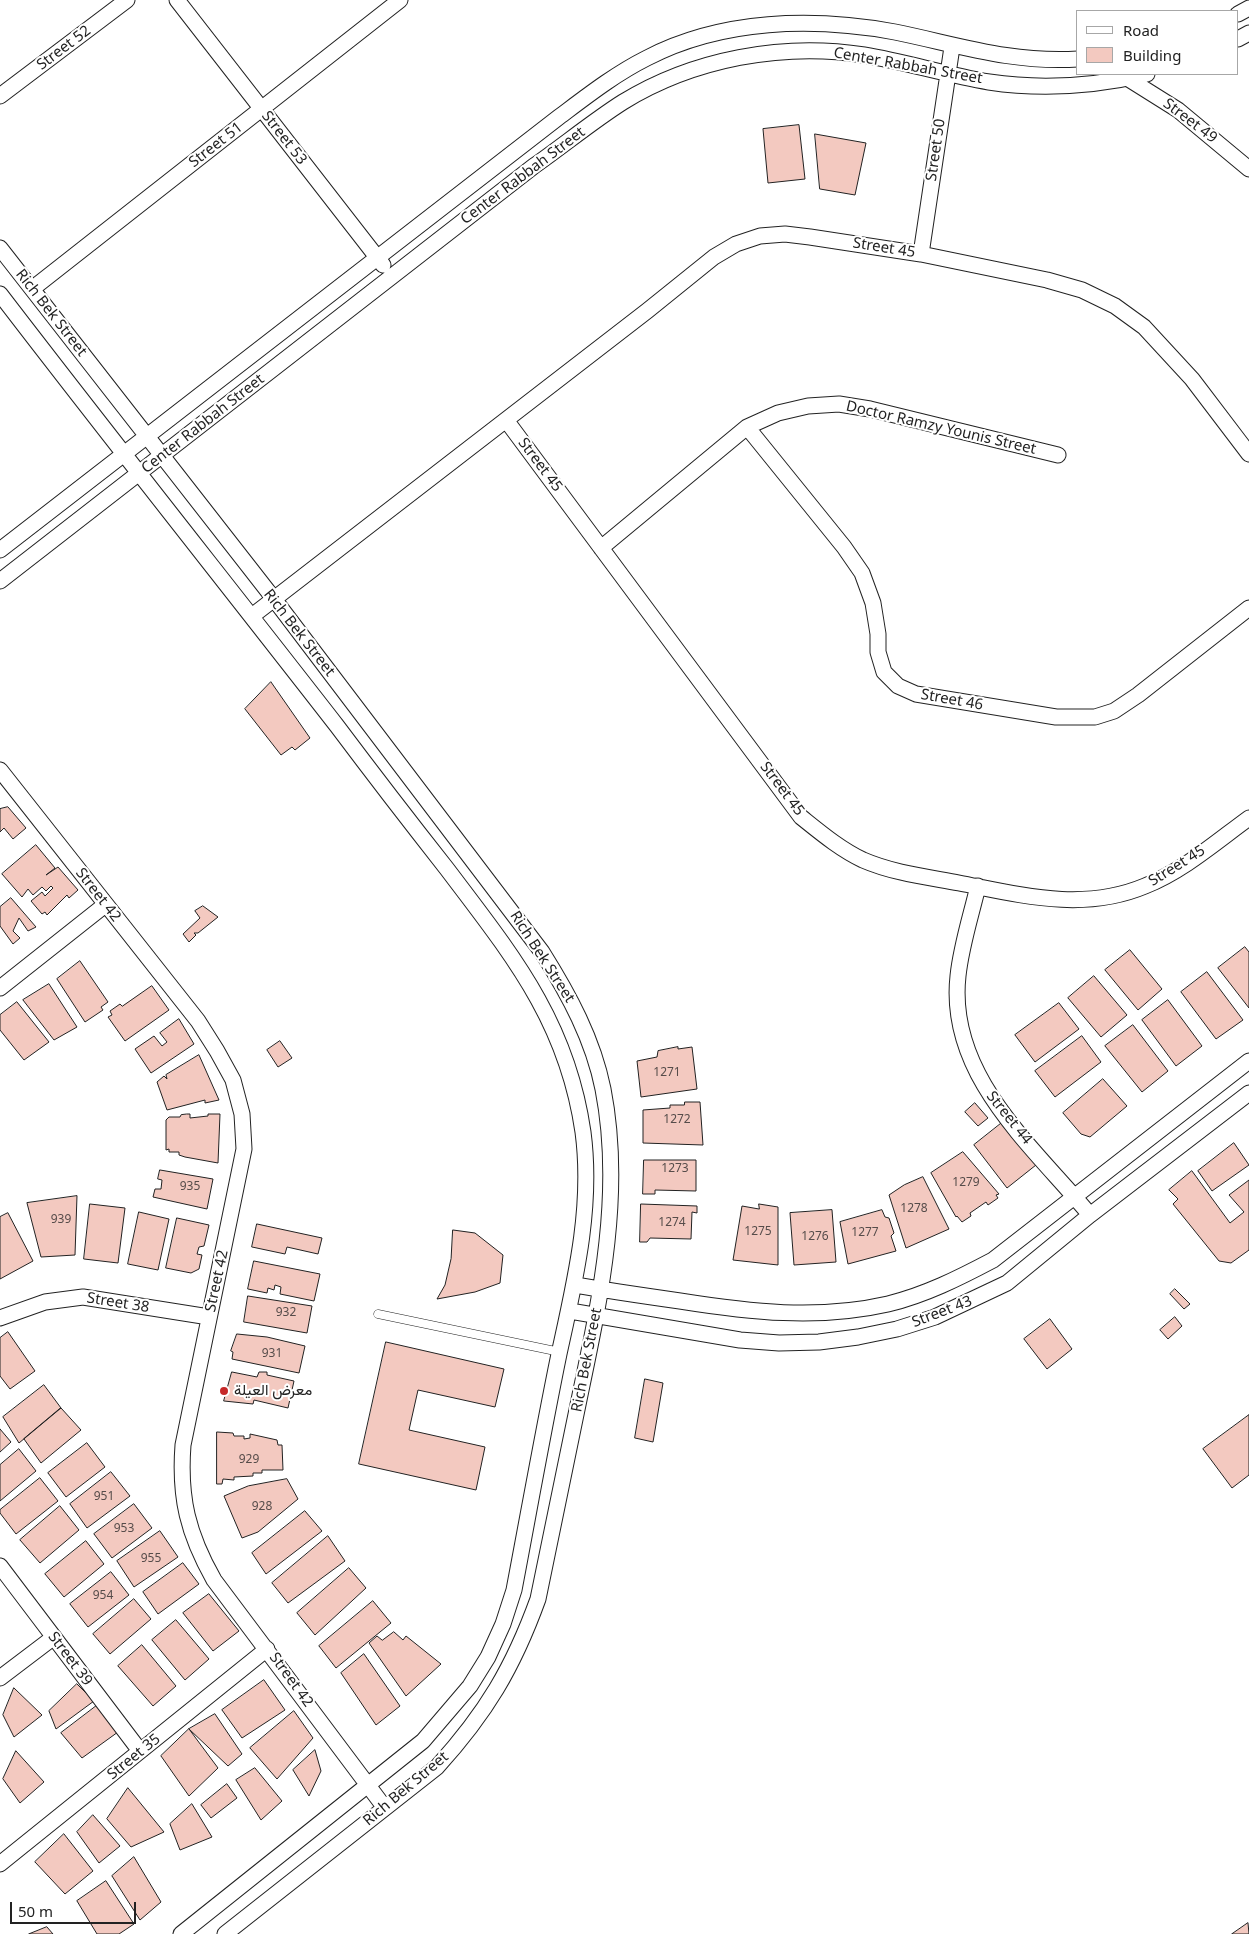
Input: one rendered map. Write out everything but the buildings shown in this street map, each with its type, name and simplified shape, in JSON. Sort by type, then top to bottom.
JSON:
[{"type":"street","name":"Street 52","points":[[0,96],[127,0]]},
{"type":"street","name":"Street 53","points":[[177,0],[391,276]]},
{"type":"street","name":"Street 51","points":[[32,290],[400,0]]},
{"type":"street","name":"Center Rabbah Street","points":[[0,550],[613,78],[647,58],[684,42],[731,30],[763,25],[842,24],[895,32],[952,46],[1024,59],[1076,59]]},
{"type":"street","name":"Street 50","points":[[921,254],[952,46]]},
{"type":"street","name":"Center Rabbah Street","points":[[0,581],[534,166],[623,102],[654,85],[722,61],[757,55],[828,51],[864,55],[990,82],[1055,86],[1142,75]]},
{"type":"street","name":"Street 49","points":[[1127,78],[1178,110],[1249,169]]},
{"type":"street","name":"Street 45","points":[[252,616],[506,420],[714,256],[736,244],[760,236],[785,234],[921,254],[1047,280],[1082,290],[1115,306],[1144,327],[1170,353],[1247,446]]},
{"type":"street","name":"Rich Bek Street","points":[[0,248],[274,599],[521,921],[568,993],[589,1039],[603,1088],[611,1137],[608,1236],[597,1316],[538,1599],[525,1636],[508,1672],[488,1706],[464,1738],[434,1770],[235,1931]]},
{"type":"street","name":"Rich Bek Street","points":[[0,294],[123,454],[252,616],[488,923],[532,986],[551,1021],[574,1086],[583,1134],[586,1174],[585,1213],[575,1284],[514,1590],[503,1624],[488,1657],[470,1686],[447,1716],[423,1741],[181,1934]]},
{"type":"street","name":"Doctor Ramzy Younis Street","points":[[601,548],[747,427],[785,411],[808,406],[839,404],[870,409],[1058,455]]},
{"type":"street","name":"Street 45","points":[[506,420],[801,817],[830,841],[863,860],[899,872],[978,886],[1031,898],[1069,901],[1108,897],[1144,887],[1179,869],[1249,818]]},
{"type":"street","name":"Street 46","points":[[747,427],[844,547],[862,573],[873,603],[878,634],[878,652],[884,672],[898,686],[916,694],[1056,717],[1095,717],[1114,711],[1138,696],[1249,608]]},
{"type":"street","name":"Street 42","points":[[2,776],[198,1020],[233,1080],[242,1114],[244,1149],[183,1445],[181,1472],[183,1501],[190,1529],[200,1555],[214,1580],[268,1649],[385,1808]]},
{"type":"street","name":"Street 44","points":[[978,886],[958,976],[957,1009],[963,1041],[975,1071],[991,1099],[1090,1215]]},
{"type":"street","points":[[0,988],[106,905]]},
{"type":"street","name":"Street 43","points":[[575,1284],[602,1290],[720,1308],[776,1313],[833,1312],[889,1304],[925,1293],[959,1278],[992,1260],[1249,1061]]},
{"type":"street","name":"Street 43","points":[[570,1310],[740,1340],[779,1343],[819,1342],[858,1337],[935,1317],[972,1302],[1007,1283],[1090,1215],[1249,1093]]},
{"type":"street","name":"Street 38","points":[[0,1318],[45,1302],[83,1297],[210,1317]]},
{"type":"street","name":"Street 39","points":[[0,1566],[140,1751]]},
{"type":"street","points":[[0,1678],[54,1637]]},
{"type":"street","name":"Street 35","points":[[0,1864],[268,1649]]},
{"type":"lane","points":[[378,1314],[560,1352]]},
{"type":"place","name":"معرض العيلة","points":[[224,1391]]}]
